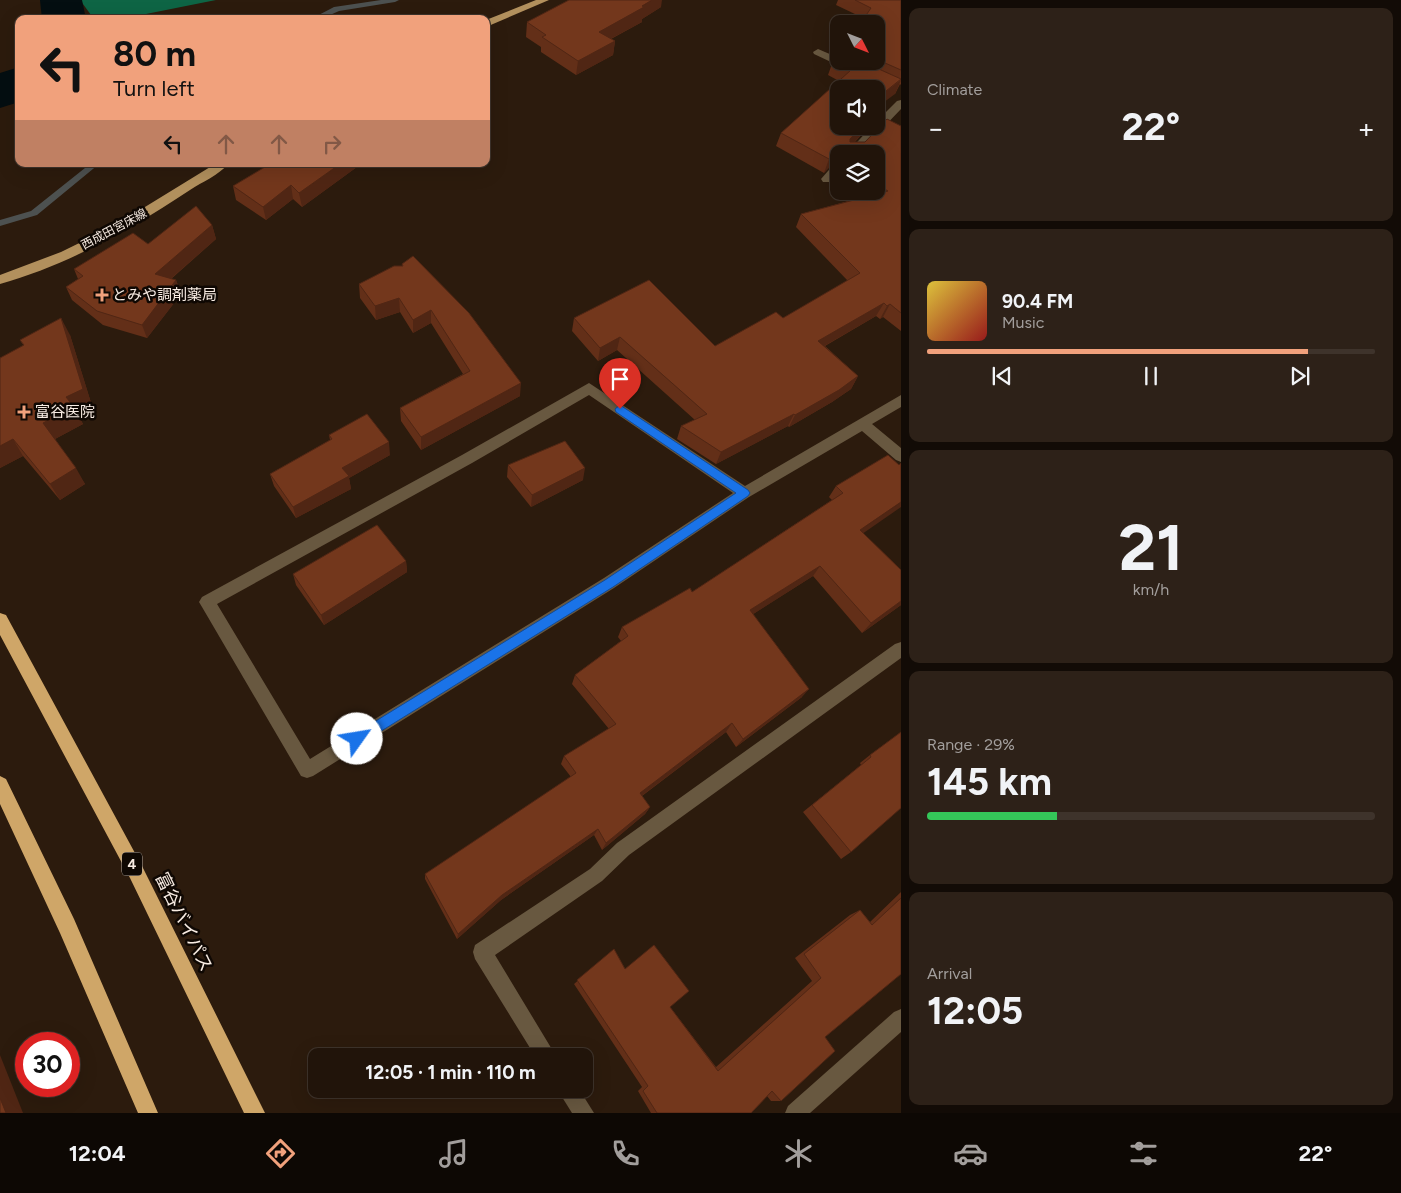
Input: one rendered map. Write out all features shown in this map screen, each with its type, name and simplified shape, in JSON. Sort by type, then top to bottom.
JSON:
[{"type":"highway","name":"富谷バイパス","points":[[0,620],[136,872],[255,1113]]},
{"type":"highway","points":[[0,785],[67,926],[148,1113]]},
{"type":"main road","points":[[490,22],[544,0]]},
{"type":"main road","name":"西成田宮床線","points":[[0,280],[103,237],[151,210],[217,167]]},
{"type":"street","points":[[818,52],[860,71]]},
{"type":"street","points":[[860,145],[901,103]]},
{"type":"street","points":[[827,179],[830,176]]},
{"type":"street","points":[[744,493],[589,388],[467,459],[208,602],[307,770],[609,583],[744,493],[901,400]]},
{"type":"street","points":[[863,424],[901,456]]},
{"type":"street","points":[[541,1048],[482,952],[596,875],[623,849],[901,649]]},
{"type":"street","points":[[795,1113],[901,1019]]},
{"type":"street","points":[[573,1098],[584,1113]]},
{"type":"green space","points":[[80,0],[216,0],[141,15],[91,15]]},
{"type":"building","points":[[569,0],[652,0],[642,6],[644,7],[599,32],[615,41],[578,61],[542,37],[546,35],[527,22]]},
{"type":"building","points":[[855,0],[901,0],[901,70],[885,63],[885,15],[866,15],[871,8]]},
{"type":"building","points":[[851,70],[881,70],[901,79],[885,92],[885,80],[840,80]]},
{"type":"building","points":[[830,89],[830,135],[854,135],[850,142],[865,142],[872,135],[885,135],[885,121],[887,119],[901,126],[901,313],[890,304],[887,306],[884,303],[818,341],[858,376],[839,390],[795,415],[721,452],[681,426],[707,414],[620,337],[600,348],[574,318],[649,280],[715,346],[776,312],[783,318],[860,273],[801,214],[854,200],[885,200],[885,192],[888,191],[885,189],[885,145],[830,145],[829,159],[781,133]]},
{"type":"building","points":[[265,167],[336,167],[299,193],[291,185],[263,207],[233,186]]},
{"type":"building","points":[[196,206],[212,225],[155,274],[176,280],[142,325],[97,311],[66,287],[83,276],[74,269],[133,233],[148,244]]},
{"type":"building","points":[[413,256],[469,313],[521,383],[421,437],[400,408],[470,371],[431,310],[413,320],[399,298],[375,306],[359,284],[394,266],[403,266],[402,264]]},
{"type":"building","points":[[61,318],[83,389],[66,397],[74,407],[43,423],[76,468],[50,484],[13,439],[0,446],[0,358],[24,345],[20,340]]},
{"type":"building","points":[[367,414],[389,442],[342,468],[349,476],[293,507],[270,474],[332,439],[329,435]]},
{"type":"building","points":[[565,441],[585,468],[532,495],[508,465]]},
{"type":"building","points":[[888,455],[899,465],[901,463],[901,502],[860,530],[901,570],[901,601],[871,623],[820,566],[750,610],[809,689],[743,739],[732,723],[640,793],[650,807],[606,843],[598,829],[502,895],[458,934],[425,874],[576,773],[564,756],[616,724],[575,675],[628,636],[622,627],[690,588],[692,592],[843,493],[836,486]]},
{"type":"building","points":[[377,525],[406,561],[321,615],[293,574]]},
{"type":"building","points":[[901,732],[901,808],[851,852],[812,805],[871,757],[870,755]]},
{"type":"building","points":[[901,898],[901,974],[825,1037],[835,1051],[781,1101],[772,1091],[751,1113],[657,1113],[643,1091],[648,1086],[577,980],[614,949],[625,969],[654,945],[689,991],[670,1007],[718,1071],[821,978],[804,954],[860,910],[872,925]]},
{"type":"building","points":[[0,1098],[6,1113],[0,1113]]},
{"type":"waterway","points":[[61,0],[63,15]]},
{"type":"waterway","points":[[323,15],[337,9],[395,0]]},
{"type":"waterway","points":[[0,94],[15,84]]},
{"type":"waterway","points":[[0,223],[34,213],[91,167]]},
{"type":"place","name":"とみや調剤薬局","points":[[102,295]]},
{"type":"place","name":"富谷医院","points":[[24,412]]},
{"type":"route","points":[[357,739],[609,583],[744,493],[620,409]]}]
